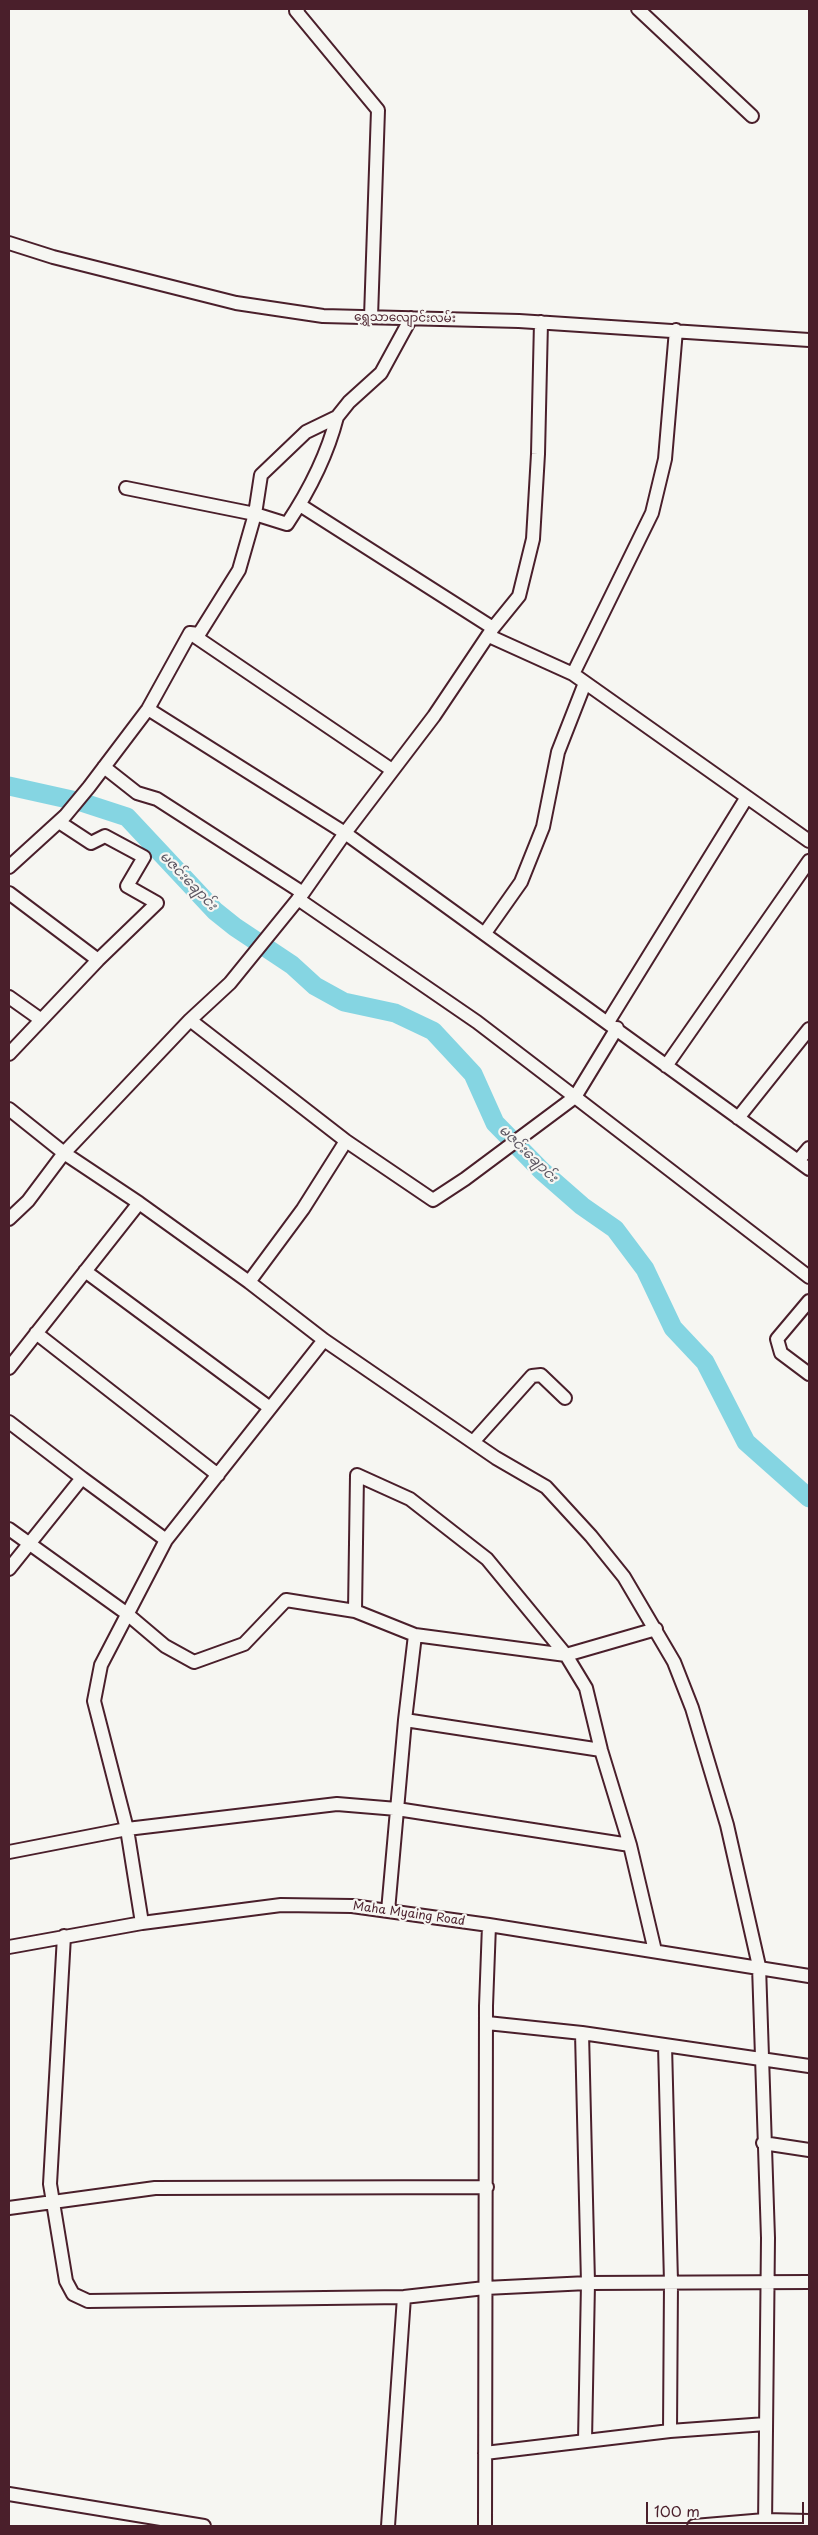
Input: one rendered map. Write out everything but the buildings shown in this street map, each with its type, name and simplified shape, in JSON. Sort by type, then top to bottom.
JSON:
[{"type":"street","points":[[298,9],[296,11],[378,110],[372,317]]},
{"type":"street","points":[[638,9],[651,14],[752,116]]},
{"type":"street","name":"ရွှေသာလျောင်းလမ်း","points":[[9,243],[236,303],[322,316],[541,322],[809,340]]},
{"type":"street","points":[[126,488],[255,514],[286,524],[300,505],[329,448],[337,417],[349,402],[381,373],[411,318]]},
{"type":"street","points":[[9,1219],[28,1201],[64,1153],[190,1020],[230,983],[300,896],[345,833],[434,716],[491,632],[519,596],[533,539],[538,454],[541,322]]},
{"type":"street","points":[[573,674],[652,513],[664,459],[676,330]]},
{"type":"street","points":[[190,633],[200,634],[239,570],[255,514],[261,475],[306,432],[337,417]]},
{"type":"street","points":[[300,505],[491,632],[573,674],[809,841]]},
{"type":"street","points":[[190,633],[392,770]]},
{"type":"street","points":[[9,867],[62,819],[89,787],[148,709],[190,633]]},
{"type":"street","points":[[485,933],[521,882],[543,827],[558,752],[586,683]]},
{"type":"street","points":[[148,709],[345,833],[809,1169]]},
{"type":"street","points":[[104,767],[137,793],[157,799],[300,896],[477,1022],[809,1277]]},
{"type":"street","points":[[190,1020],[346,1141],[433,1200],[509,1147],[574,1097],[612,1025],[747,797]]},
{"type":"street","points":[[9,1054],[40,1019],[98,960],[158,903],[127,886],[144,857],[105,836],[91,843],[62,819]]},
{"type":"street","points":[[666,1066],[809,861]]},
{"type":"street","points":[[9,893],[98,960]]},
{"type":"street","points":[[9,997],[40,1019]]},
{"type":"street","points":[[738,1118],[809,1029]]},
{"type":"street","points":[[9,1109],[64,1153],[139,1203],[249,1282],[324,1340],[473,1442],[546,1487],[591,1536],[624,1577],[674,1662],[695,1717],[727,1825],[759,1966],[768,2280],[765,2523]]},
{"type":"street","points":[[249,1282],[303,1209],[346,1141]]},
{"type":"street","points":[[798,1162],[809,1148]]},
{"type":"street","points":[[9,1368],[139,1203]]},
{"type":"street","points":[[86,1271],[270,1408]]},
{"type":"street","points":[[809,1302],[777,1339],[781,1353],[809,1374]]},
{"type":"street","points":[[36,1333],[218,1475]]},
{"type":"street","points":[[142,1923],[127,1829],[94,1701],[101,1665],[126,1613],[166,1540],[324,1340]]},
{"type":"street","points":[[473,1442],[532,1376],[541,1375],[565,1398]]},
{"type":"street","points":[[9,1422],[166,1540]]},
{"type":"street","points":[[354,1611],[357,1475],[410,1499],[487,1559],[566,1655],[586,1688],[601,1750],[630,1845],[655,1951]]},
{"type":"street","points":[[9,1569],[82,1478]]},
{"type":"street","points":[[9,1528],[126,1613],[165,1646],[194,1662],[244,1644],[286,1600],[354,1611],[415,1635],[566,1655],[656,1629]]},
{"type":"street","points":[[388,1911],[404,1720],[415,1635]]},
{"type":"street","points":[[404,1720],[601,1750]]},
{"type":"street","points":[[9,1852],[127,1829],[337,1804],[397,1809],[630,1845]]},
{"type":"street","name":"Maha Myaing Road","points":[[9,1947],[142,1923],[281,1905],[352,1906],[759,1966],[809,1976]]},
{"type":"street","points":[[485,2526],[485,2288],[489,1925]]},
{"type":"street","points":[[64,1936],[50,2184],[66,2281],[72,2294],[88,2301],[404,2297],[485,2288],[588,2283],[768,2280],[809,2282]]},
{"type":"street","points":[[487,2023],[582,2033],[809,2066]]},
{"type":"street","points":[[582,2033],[588,2283],[586,2441]]},
{"type":"street","points":[[665,2045],[671,2282],[670,2431]]},
{"type":"street","points":[[763,2143],[809,2150]]},
{"type":"street","points":[[9,2208],[155,2188],[487,2187]]},
{"type":"street","points":[[388,2526],[404,2297]]},
{"type":"street","points":[[485,2453],[670,2431],[766,2424]]},
{"type":"street","points":[[9,2494],[204,2526]]},
{"type":"street","points":[[694,2526],[809,2521]]},
{"type":"waterway","name":"မဇင်းချောင်း","points":[[9,786],[81,802],[127,817],[215,911],[235,927],[292,965],[315,986],[344,1002],[395,1013],[433,1031],[473,1074],[495,1123],[542,1171],[582,1206],[615,1229],[645,1269],[673,1328],[705,1362],[746,1442],[809,1498]]}]
